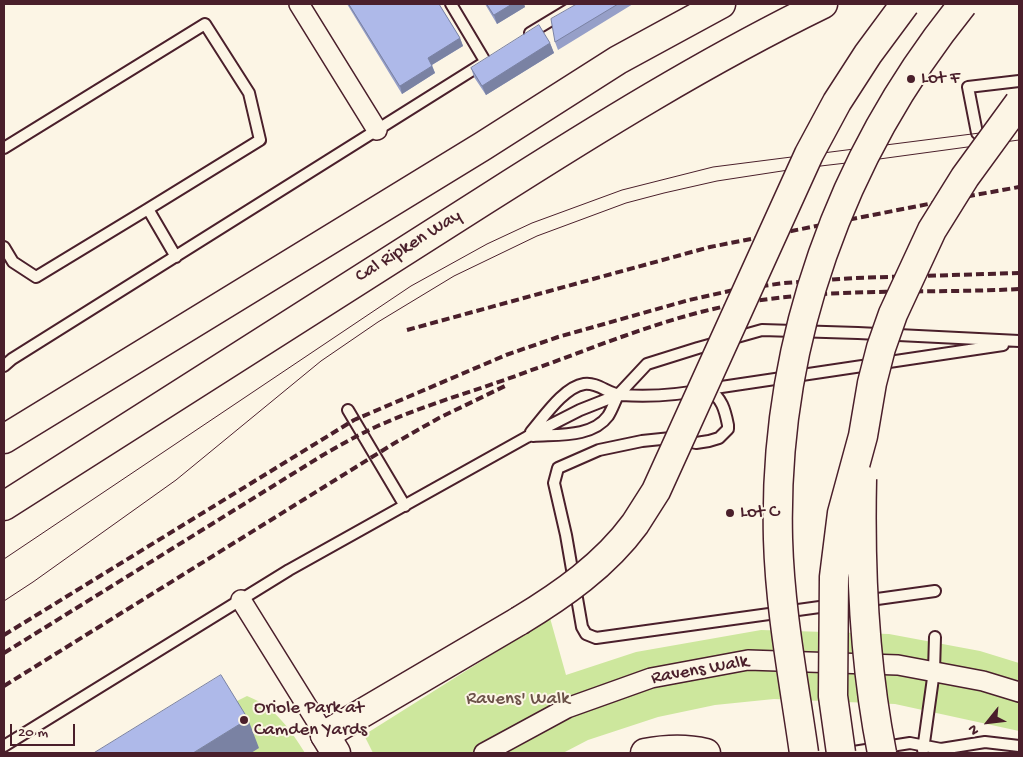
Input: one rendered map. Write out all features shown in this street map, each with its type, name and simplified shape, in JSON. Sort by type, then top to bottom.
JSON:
[{"type":"highway","points":[[4,439],[483,146],[618,60],[721,4]]},
{"type":"highway","name":"Cal Ripken Way","points":[[4,506],[334,295],[639,104],[709,63],[823,4]]},
{"type":"highway","points":[[331,744],[545,605],[581,579],[609,553],[634,524],[656,491],[809,154],[837,102],[868,54],[905,4]]},
{"type":"highway","points":[[804,753],[781,587],[778,540],[778,492],[782,438],[794,356],[830,231],[852,179],[906,81],[939,33],[963,4]]},
{"type":"highway","points":[[841,753],[833,696],[834,577],[842,512],[863,436],[872,383],[881,348],[893,314],[932,230],[965,177],[1019,103]]},
{"type":"highway","points":[[863,436],[861,509],[863,592],[867,645],[882,753]]},
{"type":"highway","points":[[645,753],[668,749],[694,750],[706,753]]},
{"type":"street","points":[[299,4],[377,130]]},
{"type":"street","points":[[241,600],[331,744]]},
{"type":"street","name":"Ravens Walk","points":[[484,753],[567,708],[642,681],[748,660],[898,665],[984,680],[1019,692]]},
{"type":"lane","points":[[451,4],[485,61]]},
{"type":"lane","points":[[519,40],[578,4]]},
{"type":"lane","points":[[4,148],[205,24],[249,93],[260,140],[36,277],[13,262],[4,248]]},
{"type":"lane","points":[[4,366],[12,359],[497,54]]},
{"type":"lane","points":[[977,133],[968,87],[1019,81]]},
{"type":"lane","points":[[148,209],[176,257]]},
{"type":"lane","points":[[527,436],[577,433],[598,425],[608,416],[618,395],[647,364],[762,330],[1019,342]]},
{"type":"lane","points":[[4,746],[289,570],[527,436],[586,407],[618,395],[680,395],[708,389],[1019,342]]},
{"type":"lane","points":[[527,436],[564,394],[584,384],[601,386],[618,395]]},
{"type":"lane","points":[[708,389],[716,394],[721,401],[728,425],[728,429],[719,438],[696,442],[671,438],[642,441],[599,450],[558,468],[554,483],[566,535],[582,627],[586,634],[596,638],[935,591]]},
{"type":"lane","points":[[348,410],[405,506]]},
{"type":"lane","points":[[923,748],[934,671],[935,637]]},
{"type":"lane","points":[[847,753],[910,743],[923,748],[941,749],[985,742],[1019,746]]},
{"type":"green space","name":"Ravens' Walk","points":[[550,618],[566,675],[636,652],[761,630],[889,634],[980,651],[1019,663],[1019,731],[895,704],[774,699],[715,705],[658,717],[588,740],[563,753],[373,753],[364,735]]},
{"type":"green space","name":"Oriole Park at Camden Yards","points":[[247,696],[266,706],[274,713],[294,736],[305,753],[152,753],[231,704]]},
{"type":"building","points":[[349,4],[439,4],[460,38],[428,58],[432,66],[400,86]]},
{"type":"building","points":[[487,4],[512,4],[494,15]]},
{"type":"building","points":[[577,4],[618,4],[555,42],[551,19]]},
{"type":"building","points":[[539,25],[550,43],[482,86],[471,68]]},
{"type":"building","points":[[221,675],[248,719],[193,753],[94,753]]},
{"type":"tram line","points":[[4,559],[411,286],[487,244],[532,223],[622,190],[713,167],[1019,128]]},
{"type":"tram line","points":[[4,601],[176,480],[321,361],[378,322],[454,276],[537,236],[626,203],[717,181],[1019,140]]},
{"type":"railway","points":[[407,330],[710,247],[1019,187]]},
{"type":"railway","points":[[4,635],[354,420],[506,355],[558,337],[689,300],[734,290],[784,283],[855,278],[1019,273]]},
{"type":"railway","points":[[4,653],[323,455],[371,429],[422,408],[658,325],[737,304],[807,295],[842,293],[1019,289]]},
{"type":"railway","points":[[4,686],[393,444],[439,418],[505,386]]},
{"type":"place","name":"Lot F","points":[[911,79]]},
{"type":"place","name":"Lot C","points":[[730,513]]},
{"type":"place","name":"Oriole Park at Camden Yards","points":[[244,720]]}]
